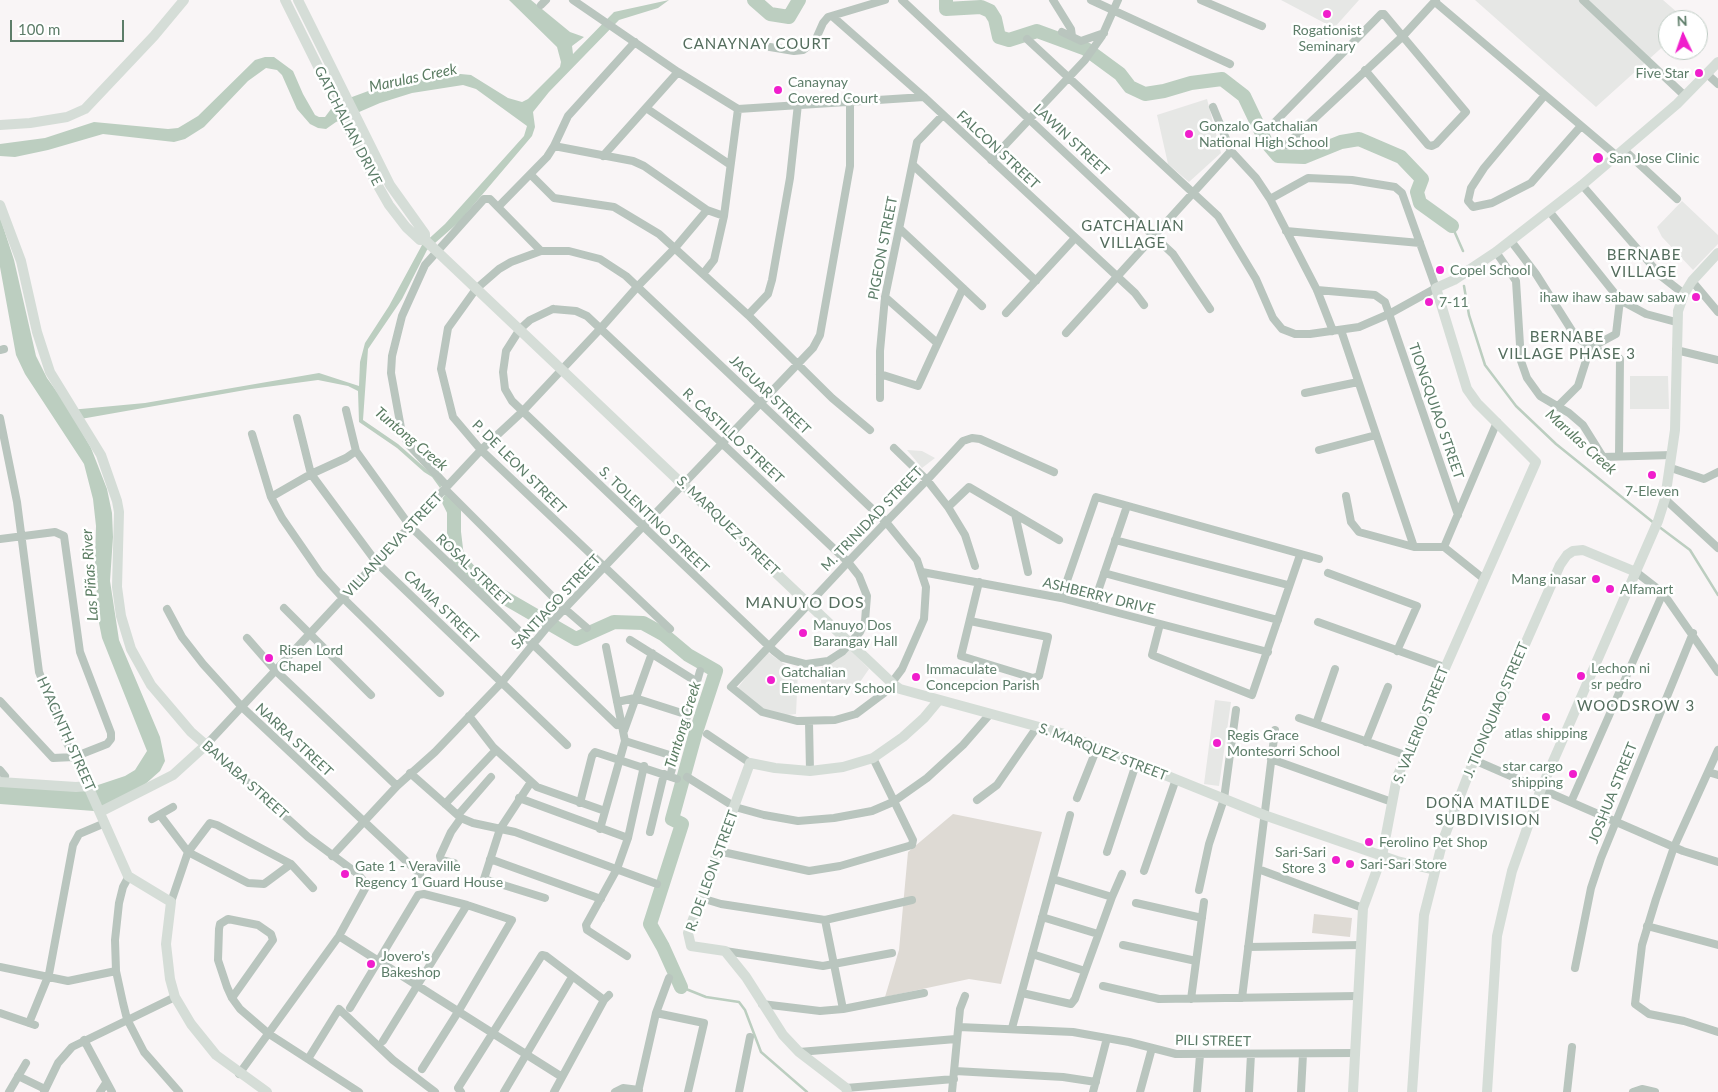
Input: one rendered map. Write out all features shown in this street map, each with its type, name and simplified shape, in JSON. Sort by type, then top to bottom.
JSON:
[{"type":"street","points":[[0,125],[30,123],[67,117],[85,109],[184,0]]},
{"type":"street","name":"GATCHALIAN DRIVE","points":[[285,0],[377,184],[406,227],[420,240],[430,244]]},
{"type":"street","name":"GATCHALIAN DRIVE","points":[[298,0],[390,185],[430,244]]},
{"type":"street","points":[[572,0],[678,72],[738,109],[924,97]]},
{"type":"street","points":[[752,44],[794,51],[803,50],[815,41],[825,20],[832,16],[885,0]]},
{"type":"street","name":"LAWIN STREET","points":[[902,0],[1154,236],[1181,264],[1210,310]]},
{"type":"street","points":[[1053,0],[1071,29],[1072,36]]},
{"type":"street","points":[[1091,0],[1230,64]]},
{"type":"street","points":[[991,160],[1085,60],[1104,33],[1118,0]]},
{"type":"street","points":[[1201,0],[1262,26]]},
{"type":"street","points":[[1583,0],[1684,96]]},
{"type":"street","points":[[1286,145],[1402,36],[1436,1],[1582,126],[1621,153],[1677,199]]},
{"type":"street","points":[[1273,124],[1377,16],[1384,14],[1466,110],[1436,144],[1428,145],[1364,70]]},
{"type":"street","name":"FALCON STREET","points":[[832,16],[924,97],[1135,293],[1144,305]]},
{"type":"street","points":[[1062,32],[1081,41],[1104,33]]},
{"type":"street","points":[[1027,39],[1218,216],[1256,279],[1273,318],[1282,329],[1296,334],[1337,331],[1366,324],[1389,314],[1436,288],[1452,276],[1465,271],[1496,252],[1621,153],[1684,96],[1718,62]]},
{"type":"street","points":[[498,207],[531,175],[554,146],[568,116],[635,42]]},
{"type":"street","points":[[603,156],[678,72]]},
{"type":"street","points":[[1707,74],[1718,84]]},
{"type":"street","points":[[1545,95],[1484,168],[1471,188],[1468,202],[1473,207],[1492,203],[1532,183],[1582,126]]},
{"type":"street","name":"SANTIAGO STREET","points":[[332,856],[397,786],[435,752],[502,682],[531,644],[813,348],[820,335],[850,166],[850,101]]},
{"type":"street","points":[[748,315],[768,294],[772,280],[796,132],[798,104]]},
{"type":"street","points":[[1213,107],[1231,151],[1256,178],[1270,199],[1337,331],[1358,382],[1414,547]]},
{"type":"street","points":[[646,108],[729,164]]},
{"type":"street","points":[[703,274],[714,260],[724,216],[729,164],[738,109]]},
{"type":"street","name":"PIGEON STREET","points":[[880,398],[885,297],[917,142],[943,115]]},
{"type":"street","points":[[554,146],[633,161],[644,166],[707,210],[724,216]]},
{"type":"street","points":[[1066,333],[1231,151]]},
{"type":"street","points":[[913,165],[1036,281]]},
{"type":"street","points":[[531,175],[554,198],[614,207],[643,222],[674,247],[748,315],[832,398],[870,430]]},
{"type":"street","points":[[1270,199],[1308,178],[1352,180],[1395,187],[1402,193],[1436,288],[1467,389],[1497,422],[1444,547]]},
{"type":"street","points":[[1582,184],[1661,276],[1684,294]]},
{"type":"street","points":[[541,251],[490,198],[484,199],[430,244],[425,266],[402,316],[392,356],[391,373],[401,428],[408,444],[444,490],[565,609],[587,628]]},
{"type":"street","name":"BANABA STREET","points":[[0,204],[21,261],[37,332],[50,372],[101,455],[117,501],[119,512],[116,575],[121,616],[131,649],[151,686],[191,732],[332,856],[358,874],[367,885],[338,936]]},
{"type":"street","name":"VILLANUEVA STREET","points":[[100,811],[173,775],[206,745],[481,450],[522,412],[601,328],[707,210]]},
{"type":"street","points":[[1549,211],[1620,300],[1646,314],[1676,322]]},
{"type":"street","points":[[406,227],[415,221]]},
{"type":"street","points":[[900,229],[982,306]]},
{"type":"street","points":[[1286,231],[1420,243]]},
{"type":"street","points":[[1006,313],[1075,238]]},
{"type":"street","points":[[1511,240],[1536,274],[1574,334],[1590,348],[1618,356],[1620,359],[1619,455]]},
{"type":"street","name":"S. MARQUEZ STREET","points":[[430,244],[850,644],[900,689],[1061,733],[1264,816],[1382,856],[1435,868]]},
{"type":"street","name":"JAGUAR STREET","points":[[476,289],[499,269],[541,251],[569,251],[600,259],[638,286],[886,522],[910,548],[922,572],[926,587],[924,619],[920,634],[893,684],[875,701],[856,714],[835,720],[809,722],[785,720],[762,712],[730,688]]},
{"type":"street","points":[[1496,252],[1516,281],[1523,370],[1540,396],[1569,413],[1583,425],[1603,457],[1619,455],[1672,455]]},
{"type":"street","points":[[1487,1092],[1497,936],[1512,871],[1541,789],[1658,520],[1665,499],[1671,468],[1677,389],[1676,322],[1684,294],[1692,281],[1718,254]]},
{"type":"street","points":[[1692,281],[1718,312]]},
{"type":"street","points":[[880,374],[918,386],[936,342],[963,288]]},
{"type":"street","name":"P. DE LEON STREET","points":[[476,289],[448,328],[441,369],[453,417],[481,450],[670,629]]},
{"type":"street","name":"TIONGQUIAO STREET","points":[[1317,290],[1375,295],[1385,302],[1458,515]]},
{"type":"street","points":[[885,297],[936,342]]},
{"type":"street","points":[[1557,407],[1578,386],[1590,348],[1616,334],[1620,300]]},
{"type":"street","name":"R. CASTILLO STREET","points":[[520,329],[542,313],[564,309],[587,316],[848,562],[859,576],[867,596],[865,621],[850,644]]},
{"type":"street","name":"S. TOLENTINO STREET","points":[[520,329],[506,351],[503,372],[505,389],[522,412],[768,647],[783,658],[795,662],[816,664],[835,657],[850,644]]},
{"type":"street","points":[[1676,350],[1718,360]]},
{"type":"street","points":[[1305,393],[1358,382]]},
{"type":"street","name":"ROSAL STREET","points":[[346,410],[356,451],[410,526],[617,725]]},
{"type":"street","name":"HYACINTH STREET","points":[[0,418],[22,536],[39,672],[74,758],[100,811],[128,876]]},
{"type":"street","name":"CAMIA STREET","points":[[297,418],[311,474],[377,563],[567,745]]},
{"type":"street","name":"S. VALERIO STREET","points":[[1353,1092],[1363,908],[1382,856],[1397,777],[1405,755],[1536,462],[1497,422]]},
{"type":"street","points":[[252,434],[271,497],[282,518],[320,573],[440,693]]},
{"type":"street","points":[[1319,450],[1376,435]]},
{"type":"street","name":"M. TRINIDAD STREET","points":[[730,688],[958,445],[972,438],[980,439],[1054,472]]},
{"type":"street","points":[[894,448],[927,480],[948,507],[965,535],[976,566]]},
{"type":"street","points":[[271,497],[356,451]]},
{"type":"street","points":[[1671,468],[1704,479],[1718,472]]},
{"type":"street","points":[[948,507],[969,487],[1058,540]]},
{"type":"street","points":[[1346,496],[1351,522],[1359,532],[1414,547],[1444,547],[1484,579]]},
{"type":"street","points":[[1061,598],[1096,497],[1319,559]]},
{"type":"street","points":[[1665,499],[1718,548]]},
{"type":"street","points":[[1093,606],[1127,506]]},
{"type":"street","points":[[1015,514],[1028,572]]},
{"type":"street","points":[[0,539],[55,532],[60,533],[66,540],[80,652],[112,733],[111,739],[108,744],[74,758],[53,758],[47,755],[0,701]]},
{"type":"street","points":[[1115,540],[1288,585]]},
{"type":"street","name":"J. TIONQUIAO STREET","points":[[1412,1092],[1424,916],[1435,868],[1474,760],[1560,565],[1573,551],[1583,550],[1636,572]]},
{"type":"street","points":[[1160,624],[1152,654],[1252,696],[1268,652],[1288,585],[1300,555]]},
{"type":"street","name":"ASHBERRY DRIVE","points":[[922,572],[1061,598],[1268,652]]},
{"type":"street","points":[[1636,572],[1663,593],[1693,633],[1718,672]]},
{"type":"street","points":[[1104,573],[1278,620]]},
{"type":"street","points":[[1328,573],[1416,606],[1397,651]]},
{"type":"street","points":[[970,621],[1048,637],[1039,676],[1032,678],[961,656],[979,582]]},
{"type":"street","points":[[1571,802],[1663,593]]},
{"type":"street","points":[[284,608],[371,695]]},
{"type":"street","name":"NARRA STREET","points":[[167,609],[182,637],[203,664],[242,707],[420,874]]},
{"type":"street","points":[[1318,622],[1444,667]]},
{"type":"street","name":"JOSHUA STREET","points":[[1575,968],[1591,888],[1614,821],[1693,633]]},
{"type":"street","points":[[247,638],[275,670],[397,786]]},
{"type":"street","points":[[630,640],[697,682]]},
{"type":"street","points":[[606,647],[624,737]]},
{"type":"street","points":[[600,829],[635,698],[652,654]]},
{"type":"street","points":[[1316,724],[1335,669]]},
{"type":"street","points":[[650,832],[670,776],[700,671]]},
{"type":"street","points":[[1366,742],[1388,687]]},
{"type":"street","points":[[617,702],[635,698],[688,715]]},
{"type":"street","points":[[707,734],[750,763],[775,768],[810,771],[843,767],[873,758],[903,737],[924,718],[939,700]]},
{"type":"street","points":[[1199,890],[1209,844],[1224,799],[1236,710]]},
{"type":"street","points":[[687,777],[735,807],[798,822],[872,811],[893,802],[947,761],[990,714]]},
{"type":"street","points":[[469,716],[496,750],[537,787],[605,811]]},
{"type":"street","points":[[1299,718],[1405,755]]},
{"type":"street","points":[[809,722],[810,771]]},
{"type":"street","points":[[977,800],[997,785],[1037,727]]},
{"type":"street","points":[[1242,998],[1274,730]]},
{"type":"street","points":[[624,737],[676,756]]},
{"type":"street","points":[[1077,798],[1097,748]]},
{"type":"street","points":[[445,804],[496,750]]},
{"type":"street","points":[[1718,750],[1674,847],[1648,926],[1638,966],[1635,1004],[1649,1014],[1684,1021],[1718,1032]]},
{"type":"street","points":[[580,803],[592,755],[598,752],[670,776]]},
{"type":"street","points":[[718,851],[809,871],[840,866],[912,845],[913,840],[873,758]]},
{"type":"street","points":[[1271,759],[1392,802]]},
{"type":"street","points":[[1474,760],[1674,847],[1718,862]]},
{"type":"street","name":"R. DE LEON STREET","points":[[725,951],[691,946],[688,940],[688,933],[750,763]]},
{"type":"street","points":[[1107,852],[1136,764]]},
{"type":"street","points":[[627,956],[586,928],[586,923],[601,900],[617,869],[628,838],[644,766]]},
{"type":"street","points":[[1708,772],[1718,775]]},
{"type":"street","points":[[410,773],[460,816],[473,823],[515,832],[657,884]]},
{"type":"street","points":[[2,776],[76,787],[89,787]]},
{"type":"street","points":[[454,863],[441,860],[440,856],[460,816],[491,777]]},
{"type":"street","points":[[1144,871],[1176,779]]},
{"type":"street","points":[[531,782],[500,829],[484,879],[545,898]]},
{"type":"street","points":[[519,798],[628,838]]},
{"type":"street","points":[[152,819],[173,807]]},
{"type":"street","points":[[160,815],[188,852],[253,885],[268,882],[291,864]]},
{"type":"street","points":[[1012,1028],[1070,815]]},
{"type":"street","points":[[267,1092],[216,1056],[201,1039],[175,997],[166,959],[170,902],[188,852],[210,823],[291,864],[313,888]]},
{"type":"street","points":[[0,1013],[32,1024],[48,978],[72,845],[79,834],[105,824]]},
{"type":"street","points":[[490,859],[601,900]]},
{"type":"street","points":[[1258,869],[1363,908]]},
{"type":"street","points":[[1022,993],[1071,1004],[1122,874]]},
{"type":"street","points":[[170,902],[128,876],[123,887],[116,920],[116,971],[127,1019],[153,1065],[178,1092]]},
{"type":"street","points":[[1053,879],[1112,898]]},
{"type":"street","points":[[350,1008],[418,895],[424,894],[467,905],[512,920],[422,1069]]},
{"type":"street","points":[[701,898],[721,904],[825,920],[912,900]]},
{"type":"street","points":[[1191,999],[1204,902]]},
{"type":"street","points":[[1136,903],[1202,918]]},
{"type":"street","points":[[383,1041],[467,905]]},
{"type":"street","points":[[1042,917],[1098,934]]},
{"type":"street","points":[[232,998],[272,940],[271,934],[258,925],[228,919],[220,924],[218,960],[221,973],[232,998],[245,1014],[269,1034],[359,1092]]},
{"type":"street","points":[[825,920],[836,964],[843,1009]]},
{"type":"street","points":[[1648,926],[1718,945]]},
{"type":"street","points":[[239,1074],[338,936],[562,1077]]},
{"type":"street","points":[[1123,945],[1196,961]]},
{"type":"street","points":[[1248,947],[1361,945]]},
{"type":"street","points":[[725,951],[823,966],[892,953]]},
{"type":"street","points":[[725,951],[746,977],[783,1035],[799,1052],[846,1090],[954,1075],[1063,1077],[1096,1082]]},
{"type":"street","points":[[1032,954],[1085,970]]},
{"type":"street","points":[[459,1091],[544,955],[572,977],[607,998],[554,1092]]},
{"type":"street","points":[[0,967],[48,978],[73,981],[116,971]]},
{"type":"street","points":[[504,1092],[572,977]]},
{"type":"street","points":[[615,1092],[623,1088],[638,1091],[656,1013],[669,978]]},
{"type":"street","points":[[1103,986],[1159,999],[1358,996]]},
{"type":"street","points":[[762,1004],[820,1011],[843,1009],[924,993]]},
{"type":"street","points":[[952,1092],[956,1039],[965,996]]},
{"type":"street","points":[[18,1076],[45,1090],[64,1054],[84,1040],[175,997]]},
{"type":"street","points":[[308,1059],[339,1009],[393,1060],[435,1092]]},
{"type":"street","points":[[656,1013],[704,1023],[688,1092]]},
{"type":"street","name":"PILI STREET","points":[[959,1027],[1073,1032],[1176,1054],[1356,1053]]},
{"type":"street","points":[[732,1092],[739,1092],[750,1037]]},
{"type":"street","points":[[1092,1092],[1107,1038]]},
{"type":"street","points":[[799,1052],[956,1039]]},
{"type":"street","points":[[84,1040],[112,1092]]},
{"type":"street","points":[[1567,1092],[1572,1047]]},
{"type":"street","points":[[1140,1092],[1152,1048]]},
{"type":"street","points":[[1249,1092],[1251,1054]]},
{"type":"street","points":[[1301,1092],[1303,1054]]},
{"type":"street","points":[[1197,1092],[1200,1055]]},
{"type":"street","points":[[9,1092],[26,1063]]},
{"type":"street","points":[[100,1092],[106,1083]]},
{"type":"street","points":[[1633,1092],[1642,1089],[1655,1092]]},
{"type":"shaded area","points":[[509,0],[531,0],[570,32],[584,37],[572,46],[573,54],[614,12],[669,0],[658,8],[619,20],[549,92],[533,112],[535,127],[532,136],[459,222],[427,250],[402,299],[368,349],[363,420],[398,444],[443,484],[440,488],[432,477],[397,448],[359,422],[358,391],[348,386],[318,380],[251,389],[75,420],[91,448],[107,489],[112,513],[113,537],[110,581],[119,640],[160,737],[165,761],[160,771],[142,787],[94,811],[0,804],[0,786],[83,790],[125,776],[135,770],[147,751],[102,638],[98,618],[95,560],[96,526],[93,499],[84,464],[25,374],[16,355],[0,267],[0,217],[14,260],[36,356],[47,378],[70,410],[145,403],[319,373],[359,386],[360,362],[365,343],[389,306],[422,245],[445,224],[524,136],[527,126],[476,89],[463,85],[412,93],[380,103],[336,122],[326,129],[318,128],[310,124],[297,109],[282,75],[277,70],[266,68],[248,81],[204,127],[185,139],[174,142],[103,134],[48,150],[15,157],[0,156],[0,144],[45,138],[94,122],[168,129],[178,128],[198,116],[255,60],[265,57],[274,57],[293,71],[303,94],[315,115],[319,117],[325,117],[331,109],[352,97],[371,90],[450,73],[471,75],[508,98],[522,102],[528,99],[560,67],[561,62],[557,47]]},
{"type":"shaded area","name":"Rogationist Seminary","points":[[1281,0],[1359,0],[1334,28]]},
{"type":"shaded area","points":[[1475,0],[1663,0],[1674,10],[1658,10],[1658,51],[1596,107]]},
{"type":"shaded area","name":"Gonzalo Gatchalian National High School","points":[[1207,99],[1221,153],[1189,182],[1168,164],[1157,115]]},
{"type":"shaded area","points":[[1682,201],[1718,235],[1718,244],[1693,270],[1662,237],[1657,227]]},
{"type":"shaded area","points":[[1630,376],[1668,376],[1669,409],[1630,409]]},
{"type":"shaded area","points":[[907,450],[922,451],[935,458],[922,468]]},
{"type":"shaded area","points":[[850,649],[869,669],[860,682],[836,692],[822,693],[820,668],[837,660]]},
{"type":"shaded area","name":"Gatchalian Elementary School","points":[[766,651],[798,671],[796,714],[778,716],[764,711],[736,690]]},
{"type":"shaded area","name":"Regis Grace Montesorri School","points":[[1215,700],[1231,702],[1219,786],[1204,784]]},
{"type":"shaded area","points":[[953,814],[1042,832],[1001,984],[969,979],[885,997],[899,950],[908,852]]},
{"type":"shaded area","points":[[1314,914],[1352,918],[1350,937],[1312,933]]},
{"type":"waterway","name":"Marulas Creek","points":[[754,0],[770,14],[789,17],[799,0]]},
{"type":"waterway","name":"Marulas Creek","points":[[946,0],[946,9],[981,7],[990,11],[995,19],[999,37],[1009,40],[1037,31],[1086,49],[1120,74],[1130,87],[1145,94],[1164,91],[1191,83],[1222,79],[1244,96],[1266,142],[1278,156],[1304,157],[1341,142],[1359,139],[1401,157],[1422,179],[1417,192],[1420,203],[1452,226]]},
{"type":"waterway","name":"Marulas Creek","points":[[1452,226],[1463,251]]},
{"type":"waterway","name":"Marulas Creek","points":[[1464,286],[1469,315],[1485,365],[1516,406],[1556,444],[1654,523]]},
{"type":"waterway","name":"Tuntong Creek","points":[[445,494],[449,501]]},
{"type":"waterway","name":"Tuntong Creek","points":[[449,501],[454,511],[457,557],[481,584],[576,639],[614,622],[643,623],[663,634],[688,655],[716,671],[696,732],[672,819],[682,824],[650,924],[663,947],[681,987]]},
{"type":"waterway","name":"Marulas Creek","points":[[1658,526],[1690,550],[1718,595]]},
{"type":"waterway","name":"Tuntong Creek","points":[[681,987],[706,997],[739,1002],[745,1010],[761,1052],[807,1092]]},
{"type":"place","name":"Rogationist Seminary","points":[[1327,14]]},
{"type":"place","name":"Five Star","points":[[1699,73]]},
{"type":"place","name":"Canaynay Covered Court","points":[[778,90]]},
{"type":"place","name":"Gonzalo Gatchalian National High School","points":[[1189,134]]},
{"type":"place","name":"San Jose Clinic","points":[[1598,158]]},
{"type":"place","name":"Copel School","points":[[1440,270]]},
{"type":"place","name":"ihaw ihaw sabaw sabaw","points":[[1696,297]]},
{"type":"place","name":"7-11","points":[[1429,302]]},
{"type":"place","name":"7-Eleven","points":[[1652,475]]},
{"type":"place","name":"Mang inasar","points":[[1596,579]]},
{"type":"place","name":"Alfamart","points":[[1610,589]]},
{"type":"place","name":"Manuyo Dos Barangay Hall","points":[[803,633]]},
{"type":"place","name":"Risen Lord Chapel","points":[[269,658]]},
{"type":"place","name":"Lechon ni sr pedro","points":[[1581,676]]},
{"type":"place","name":"Immaculate Concepcion Parish","points":[[916,677]]},
{"type":"place","name":"Gatchalian Elementary School","points":[[771,680]]},
{"type":"place","name":"atlas shipping","points":[[1546,717]]},
{"type":"place","name":"Regis Grace Montesorri School","points":[[1217,743]]},
{"type":"place","name":"star cargo shipping","points":[[1573,774]]},
{"type":"place","name":"Ferolino Pet Shop","points":[[1369,842]]},
{"type":"place","name":"Sari-Sari Store 3","points":[[1336,860]]},
{"type":"place","name":"Sari-Sari Store","points":[[1350,864]]},
{"type":"place","name":"Gate 1 - Veraville Regency 1 Guard House","points":[[345,874]]},
{"type":"place","name":"Jovero's Bakeshop","points":[[371,964]]},
{"type":"district","name":"CANAYNAY COURT","points":[[757,44]]},
{"type":"district","name":"GATCHALIAN VILLAGE","points":[[1133,234]]},
{"type":"district","name":"BERNABE VILLAGE","points":[[1644,264]]},
{"type":"district","name":"BERNABE VILLAGE PHASE 3","points":[[1567,346]]},
{"type":"district","name":"MANUYO DOS","points":[[805,603]]},
{"type":"district","name":"WOODSROW 3","points":[[1636,706]]},
{"type":"district","name":"DOÑA MATILDE SUBDIVISION","points":[[1488,812]]},
{"type":"water label","name":"Las Piñas River","points":[[90,575]]}]
